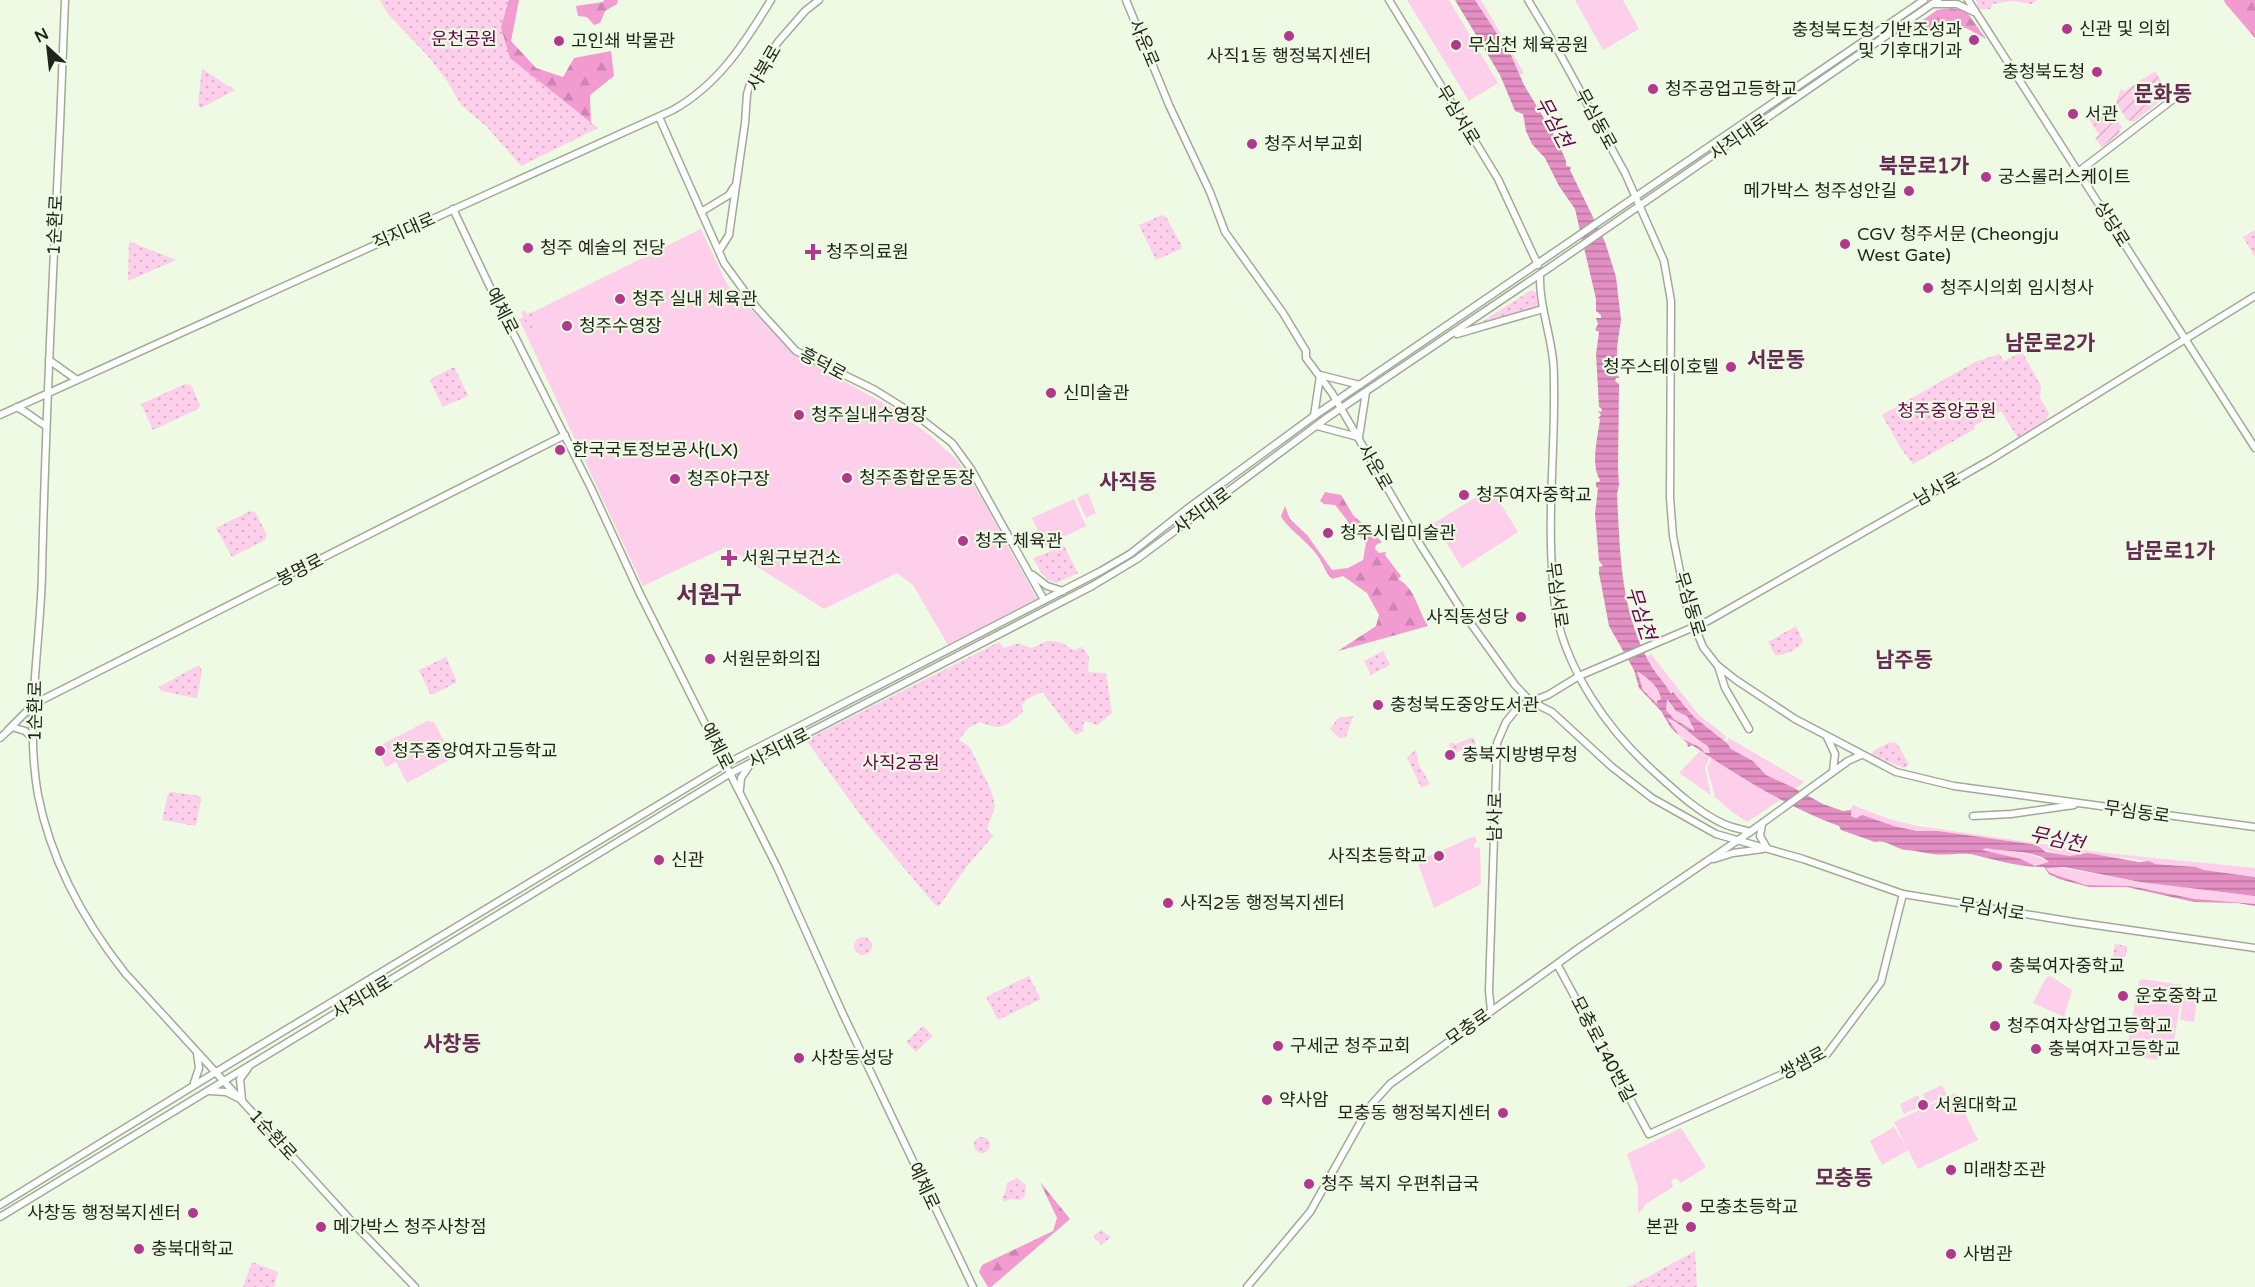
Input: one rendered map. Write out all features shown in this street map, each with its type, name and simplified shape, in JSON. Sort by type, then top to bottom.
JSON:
[{"type":"street","name":"1순환로","points":[[65,0],[46,426],[42,591],[33,738],[36,778],[44,820],[82,912],[125,974],[349,1219],[415,1287]]},
{"type":"street","name":"직지대로","points":[[0,415],[659,117],[692,99],[716,78],[735,57],[771,0]]},
{"type":"street","name":"사북로","points":[[719,251],[729,235],[750,84],[777,42],[819,0]]},
{"type":"street","name":"사운로","points":[[1126,0],[1169,105],[1210,192],[1225,232],[1283,313],[1306,351],[1306,358],[1320,375],[1359,438],[1421,546],[1464,614],[1515,685],[1530,701],[1552,712],[1612,767],[1652,798],[1716,834],[1736,840]]},
{"type":"street","name":"무심서로","points":[[1389,0],[1498,179],[1538,265]]},
{"type":"street","name":"무심동로","points":[[1528,0],[1556,45],[1637,197],[1664,261],[1671,302],[1670,498],[1672,527],[1687,607],[1703,647],[1717,665],[1786,713],[1896,772],[1954,786],[2255,827]]},
{"type":"street","name":"사직대로","points":[[0,1204],[726,764],[1063,591],[1130,554],[1187,508],[1314,416],[1924,0]]},
{"type":"street","name":"상당로","points":[[1968,0],[2255,448]]},
{"type":"street","points":[[1974,0],[1978,15]]},
{"type":"street","points":[[1935,2],[1962,6],[1978,15]]},
{"type":"street","name":"사직대로","points":[[0,1217],[731,773],[1137,559],[1341,409],[1540,275],[1935,2]]},
{"type":"street","points":[[2078,172],[2180,94]]},
{"type":"street","name":"흥덕로","points":[[659,117],[719,251],[732,277],[743,291],[796,351],[875,390],[920,418],[951,443],[971,470],[1031,573],[1044,600]]},
{"type":"street","points":[[701,212],[729,195],[734,187]]},
{"type":"street","name":"예체로","points":[[453,209],[565,435],[640,594],[740,790],[792,898],[842,1012],[973,1287]]},
{"type":"street","name":"무심서로","points":[[1540,275],[1539,291],[1553,359],[1551,557],[1556,615],[1561,632],[1580,676],[1621,739],[1659,777],[1703,812],[1725,824],[1752,831]]},
{"type":"street","name":"남사로","points":[[1491,1011],[1489,991],[1497,743],[1506,722],[1519,706],[1548,694],[1588,672],[1695,627],[1989,460],[2255,296]]},
{"type":"street","points":[[1450,336],[1543,309]]},
{"type":"street","points":[[49,360],[77,380]]},
{"type":"street","points":[[1314,416],[1320,375],[1360,385]]},
{"type":"street","points":[[1317,426],[1359,438],[1366,392]]},
{"type":"street","points":[[17,407],[46,426]]},
{"type":"street","name":"봉명로","points":[[10,728],[34,704],[565,435]]},
{"type":"street","points":[[1031,573],[1047,586],[1063,591]]},
{"type":"street","points":[[1717,665],[1725,688],[1749,729]]},
{"type":"street","points":[[0,738],[10,728],[34,716]]},
{"type":"street","points":[[10,728],[25,731],[33,738]]},
{"type":"street","points":[[1827,737],[1835,754],[1833,771]]},
{"type":"street","name":"모충로","points":[[1247,1287],[1310,1212],[1364,1116],[1379,1095],[1402,1075],[1557,963],[1752,831],[1833,771],[1861,755]]},
{"type":"street","points":[[740,790],[741,778],[751,763]]},
{"type":"street","points":[[1973,816],[2011,814],[2082,804]]},
{"type":"street","points":[[1703,864],[1733,853],[1767,848],[1760,836],[1762,823]]},
{"type":"street","name":"무심서로","points":[[1736,840],[1767,848],[1903,894],[2255,948]]},
{"type":"street","name":"쌍샘로","points":[[1649,1134],[1827,1054],[1881,982],[1903,894]]},
{"type":"street","name":"모충로140번길","points":[[1557,963],[1649,1134]]},
{"type":"street","points":[[187,1090],[198,1074],[199,1062],[196,1050]]},
{"type":"street","points":[[242,1101],[240,1079],[249,1066]]},
{"type":"street","points":[[207,1091],[226,1092],[242,1101]]},
{"type":"green space","name":"운천공원","points":[[380,0],[509,0],[501,27],[510,58],[598,128],[521,166],[487,127],[461,105],[448,82],[427,55],[388,14]]},
{"type":"green space","points":[[431,0],[519,0],[511,41],[536,68],[563,77],[574,58],[611,51],[614,76],[590,95],[591,127]]},
{"type":"green space","points":[[604,0],[618,0],[617,4],[605,11],[600,23],[594,25],[587,17],[578,16],[576,6]]},
{"type":"green space","name":"무심천 체육공원","points":[[1407,0],[1449,0],[1498,83],[1469,101]]},
{"type":"green space","points":[[1475,0],[1481,0],[1524,73],[1520,75],[1511,55]]},
{"type":"green space","points":[[1575,0],[1623,0],[1639,29],[1603,50]]},
{"type":"green space","points":[[1976,0],[2038,0],[2031,4],[2012,1],[1992,4],[1991,9],[1979,9]]},
{"type":"green space","points":[[2224,0],[2255,0],[2255,38],[2225,3]]},
{"type":"green space","points":[[1950,8],[1966,11],[1986,39],[1966,28],[1948,26],[1903,34],[1937,10]]},
{"type":"green space","points":[[202,69],[235,90],[201,108],[198,105]]},
{"type":"green space","points":[[2155,71],[2167,90],[2166,96],[2134,122],[2127,120],[2116,102],[2121,89],[2125,91]]},
{"type":"green space","points":[[2100,105],[2109,107],[2122,127],[2119,130],[2120,133],[2102,147],[2095,138],[2099,135],[2086,114]]},
{"type":"green space","points":[[1162,215],[1166,217],[1181,244],[1181,249],[1156,260],[1139,225]]},
{"type":"green space","name":"청주종합운동장","points":[[701,229],[728,286],[796,355],[889,406],[931,436],[957,460],[981,497],[1037,599],[948,645],[913,585],[897,573],[824,609],[726,547],[643,586],[519,319]]},
{"type":"green space","points":[[2255,230],[2255,257],[2243,237]]},
{"type":"green space","points":[[129,243],[176,260],[128,281]]},
{"type":"green space","points":[[1531,290],[1536,292],[1538,306],[1493,323],[1474,327]]},
{"type":"green space","points":[[525,310],[527,314],[531,312],[536,325],[529,329],[521,312]]},
{"type":"green space","name":"청주중앙공원","points":[[2022,352],[2041,386],[2040,398],[2049,413],[2046,420],[2018,438],[2001,411],[1974,426],[1975,429],[1913,464],[1902,450],[1882,415],[1975,362],[1999,354],[2004,361]]},
{"type":"green space","points":[[455,368],[468,396],[443,407],[430,381]]},
{"type":"green space","points":[[185,384],[191,385],[200,405],[198,409],[153,430],[141,404]]},
{"type":"green space","points":[[1491,488],[1518,532],[1462,568],[1434,523]]},
{"type":"green space","points":[[1325,492],[1341,495],[1353,515],[1382,542],[1376,545],[1375,549],[1379,553],[1386,552],[1385,555],[1401,576],[1398,579],[1413,594],[1428,626],[1338,651],[1376,626],[1379,615],[1367,593],[1343,576],[1332,579],[1313,550],[1281,516],[1285,506],[1290,519],[1307,535],[1332,570],[1348,568],[1363,560],[1366,543],[1350,528],[1347,520],[1335,505],[1324,504],[1320,501]]},
{"type":"green space","points":[[1088,493],[1096,513],[1086,518],[1077,498]]},
{"type":"green space","points":[[1074,499],[1086,526],[1045,546],[1032,518]]},
{"type":"green space","points":[[250,511],[255,512],[267,535],[265,540],[232,557],[216,528]]},
{"type":"green space","points":[[1064,546],[1078,573],[1057,583],[1052,582],[1045,577],[1033,558]]},
{"type":"green space","points":[[1796,626],[1803,641],[1801,644],[1791,651],[1775,655],[1768,642]]},
{"type":"green space","name":"사직2공원","points":[[1047,641],[1060,642],[1074,650],[1082,647],[1089,657],[1088,672],[1106,673],[1112,713],[1098,725],[1084,721],[1083,731],[1076,735],[1042,692],[1027,699],[1022,705],[1023,712],[1004,726],[999,727],[980,722],[968,728],[959,740],[969,746],[991,790],[995,806],[987,829],[993,836],[967,866],[939,906],[935,905],[864,820],[806,740],[999,642],[1004,648],[1019,643],[1032,648]]},
{"type":"green space","points":[[1383,651],[1390,665],[1371,675],[1364,661]]},
{"type":"green space","points":[[1651,654],[1698,714],[1727,737],[1724,740],[1694,717],[1673,693],[1672,695],[1646,657]]},
{"type":"green space","points":[[446,657],[457,682],[430,694],[419,670]]},
{"type":"green space","points":[[199,665],[202,671],[197,698],[161,691],[159,687]]},
{"type":"green space","points":[[1637,671],[1658,691],[1661,699],[1656,704],[1643,690]]},
{"type":"green space","points":[[1666,699],[1676,711],[1687,716],[1693,731],[1674,719],[1666,710]]},
{"type":"green space","points":[[1353,716],[1346,737],[1339,738],[1330,729],[1338,718]]},
{"type":"green space","points":[[1666,717],[1709,746],[1710,753],[1705,753],[1679,735]]},
{"type":"green space","points":[[427,721],[434,722],[453,758],[407,783],[396,762],[386,767],[378,752],[383,749],[381,745]]},
{"type":"green space","points":[[1473,737],[1476,744],[1457,752],[1456,757],[1449,745],[1450,742],[1456,744]]},
{"type":"green space","points":[[1729,738],[1804,782],[1795,789],[1766,775],[1753,761],[1731,749],[1726,742]]},
{"type":"green space","points":[[1890,742],[1897,743],[1909,765],[1904,768],[1872,755],[1873,751]]},
{"type":"green space","points":[[1416,750],[1419,765],[1430,784],[1421,788],[1407,757]]},
{"type":"green space","points":[[1700,751],[1710,756],[1705,768],[1711,795],[1679,773]]},
{"type":"green space","points":[[1712,757],[1780,800],[1747,822],[1715,797],[1707,767]]},
{"type":"green space","points":[[171,792],[200,796],[196,826],[162,820],[168,794]]},
{"type":"green space","points":[[1853,805],[1889,819],[1918,826],[2105,853],[2255,868],[2255,877],[2099,855],[2068,856],[2037,845],[1938,831],[1917,831],[1851,816],[1850,810]]},
{"type":"green space","points":[[1475,836],[1477,841],[1473,846],[1480,847],[1481,884],[1434,908],[1417,861]]},
{"type":"green space","points":[[1983,848],[2027,854],[2049,862],[2035,866],[1984,851]]},
{"type":"green space","points":[[2052,866],[2140,882],[2255,896],[2255,904],[2207,901],[2130,886],[2086,885],[2050,873],[2046,867]]},
{"type":"green space","points":[[863,937],[869,940],[872,946],[869,952],[863,955],[857,952],[854,946],[857,940]]},
{"type":"green space","points":[[2115,944],[2127,946],[2126,957],[2122,957],[2120,965],[2112,964]]},
{"type":"green space","points":[[1029,976],[1041,999],[998,1020],[986,997]]},
{"type":"green space","points":[[2050,976],[2072,990],[2064,1017],[2033,1003],[2046,978]]},
{"type":"green space","points":[[2142,979],[2183,987],[2173,1047],[2169,1049],[2128,1041],[2139,981]]},
{"type":"green space","points":[[2184,990],[2198,992],[2194,1022],[2180,1020]]},
{"type":"green space","points":[[923,1026],[933,1036],[916,1052],[906,1042]]},
{"type":"green space","points":[[2127,1043],[2159,1049],[2157,1060],[2125,1054]]},
{"type":"green space","points":[[1942,1085],[1947,1095],[1927,1104],[1923,1094]]},
{"type":"green space","points":[[1955,1093],[1978,1140],[1918,1169],[1908,1150],[1882,1165],[1870,1141],[1894,1127],[1906,1146],[1894,1122]]},
{"type":"green space","points":[[1918,1095],[1923,1105],[1904,1114],[1900,1104]]},
{"type":"green space","points":[[1681,1128],[1706,1167],[1681,1183],[1676,1178],[1671,1181],[1673,1187],[1646,1204],[1638,1214],[1638,1187],[1627,1154]]},
{"type":"green space","points":[[982,1137],[990,1145],[982,1153],[974,1145]]},
{"type":"green space","points":[[1017,1178],[1026,1185],[1025,1195],[1020,1200],[1010,1199],[1004,1202],[1002,1197],[1005,1194],[1007,1183]]},
{"type":"green space","points":[[1040,1182],[1070,1219],[991,1287],[988,1287],[979,1272],[982,1265],[1053,1231],[1057,1218]]},
{"type":"green space","points":[[1101,1230],[1111,1237],[1101,1245],[1093,1236]]},
{"type":"green space","points":[[1695,1251],[1697,1287],[1626,1287],[1633,1285]]},
{"type":"green space","points":[[252,1262],[278,1272],[274,1287],[243,1287]]},
{"type":"shaded area","points":[[1455,0],[1475,0],[1511,55],[1524,85],[1557,140],[1566,166],[1571,167],[1570,170],[1605,242],[1616,277],[1621,320],[1617,347],[1617,364],[1620,366],[1619,371],[1615,373],[1620,378],[1616,378],[1615,381],[1619,384],[1619,485],[1617,494],[1623,577],[1637,637],[1649,661],[1671,694],[1673,692],[1694,717],[1727,743],[1731,749],[1753,761],[1766,775],[1823,804],[1843,811],[1851,810],[1851,816],[1856,818],[1862,815],[1917,831],[1938,831],[2037,845],[2046,852],[2070,856],[2088,853],[2255,877],[2255,896],[2140,882],[2064,867],[2046,868],[2050,873],[2086,885],[2130,886],[2195,899],[2255,904],[2255,906],[2238,903],[2194,902],[2127,887],[2089,887],[2059,879],[2049,874],[2044,867],[2018,865],[1970,854],[1930,854],[1902,849],[1879,841],[1875,842],[1841,830],[1839,826],[1782,800],[1745,779],[1692,745],[1688,747],[1682,739],[1701,748],[1705,753],[1710,753],[1708,746],[1667,718],[1680,736],[1671,728],[1661,711],[1639,688],[1634,670],[1609,626],[1599,573],[1599,567],[1603,566],[1599,561],[1595,514],[1598,488],[1596,482],[1600,480],[1595,458],[1600,419],[1598,418],[1601,415],[1598,411],[1601,412],[1602,409],[1599,407],[1596,354],[1599,332],[1595,330],[1598,324],[1596,318],[1601,318],[1601,315],[1596,311],[1596,299],[1575,209],[1559,186],[1545,158],[1532,144],[1526,131],[1523,114],[1515,111],[1500,75]],"holes":[[[1637,671],[1655,686],[1661,699],[1657,701],[1657,704],[1643,690]],[[1667,699],[1676,711],[1687,716],[1694,731],[1674,719],[1666,710]],[[1986,848],[2029,853],[2049,862],[2035,866],[2021,859],[1982,850]]]},
{"type":"place","name":"신관 및 의회","points":[[2067,29]]},
{"type":"place","name":"사직1동 행정복지센터","points":[[1289,36]]},
{"type":"place","name":"충청북도청 기반조성과 및 기후대기과","points":[[1974,40]]},
{"type":"place","name":"고인쇄 박물관","points":[[559,41]]},
{"type":"place","name":"무심천 체육공원","points":[[1456,45]]},
{"type":"place","name":"충청북도청","points":[[2097,72]]},
{"type":"place","name":"청주공업고등학교","points":[[1653,89]]},
{"type":"place","name":"서관","points":[[2073,114]]},
{"type":"place","name":"청주서부교회","points":[[1252,144]]},
{"type":"place","name":"궁스롤러스케이트","points":[[1986,177]]},
{"type":"place","name":"메가박스 청주성안길","points":[[1909,191]]},
{"type":"place","name":"CGV 청주서문 (Cheongju West Gate)","points":[[1845,244]]},
{"type":"place","name":"청주 예술의 전당","points":[[528,248]]},
{"type":"place","name":"청주의료원","points":[[813,252]]},
{"type":"place","name":"청주시의회 임시청사","points":[[1928,288]]},
{"type":"place","name":"청주 실내 체육관","points":[[620,299]]},
{"type":"place","name":"청주수영장","points":[[567,326]]},
{"type":"place","name":"청주스테이호텔","points":[[1731,367]]},
{"type":"place","name":"신미술관","points":[[1051,393]]},
{"type":"place","name":"청주실내수영장","points":[[799,415]]},
{"type":"place","name":"한국국토정보공사(LX)","points":[[560,450]]},
{"type":"place","name":"청주종합운동장","points":[[847,478]]},
{"type":"place","name":"청주야구장","points":[[675,479]]},
{"type":"place","name":"청주여자중학교","points":[[1464,495]]},
{"type":"place","name":"청주시립미술관","points":[[1328,533]]},
{"type":"place","name":"청주 체육관","points":[[963,541]]},
{"type":"place","name":"서원구보건소","points":[[729,558]]},
{"type":"place","name":"사직동성당","points":[[1521,617]]},
{"type":"place","name":"서원문화의집","points":[[710,659]]},
{"type":"place","name":"충청북도중앙도서관","points":[[1378,705]]},
{"type":"place","name":"청주중앙여자고등학교","points":[[380,751]]},
{"type":"place","name":"충북지방병무청","points":[[1450,755]]},
{"type":"place","name":"사직초등학교","points":[[1439,856]]},
{"type":"place","name":"신관","points":[[659,860]]},
{"type":"place","name":"사직2동 행정복지센터","points":[[1168,903]]},
{"type":"place","name":"충북여자중학교","points":[[1997,966]]},
{"type":"place","name":"운호중학교","points":[[2123,996]]},
{"type":"place","name":"청주여자상업고등학교","points":[[1995,1026]]},
{"type":"place","name":"구세군 청주교회","points":[[1278,1046]]},
{"type":"place","name":"충북여자고등학교","points":[[2036,1049]]},
{"type":"place","name":"사창동성당","points":[[799,1058]]},
{"type":"place","name":"약사암","points":[[1267,1100]]},
{"type":"place","name":"서원대학교","points":[[1923,1105]]},
{"type":"place","name":"모충동 행정복지센터","points":[[1503,1113]]},
{"type":"place","name":"미래창조관","points":[[1951,1170]]},
{"type":"place","name":"청주 복지 우편취급국","points":[[1309,1184]]},
{"type":"place","name":"모충초등학교","points":[[1687,1207]]},
{"type":"place","name":"사창동 행정복지센터","points":[[193,1213]]},
{"type":"place","name":"메가박스 청주사창점","points":[[321,1227]]},
{"type":"place","name":"본관","points":[[1691,1227]]},
{"type":"place","name":"충북대학교","points":[[139,1249]]},
{"type":"place","name":"사범관","points":[[1951,1254]]},
{"type":"district","name":"문화동","points":[[2163,94]]},
{"type":"district","name":"북문로1가","points":[[1924,166]]},
{"type":"district","name":"남문로2가","points":[[2050,343]]},
{"type":"district","name":"서문동","points":[[1776,360]]},
{"type":"district","name":"사직동","points":[[1128,482]]},
{"type":"district","name":"남문로1가","points":[[2170,551]]},
{"type":"district","name":"서원구","points":[[709,595]]},
{"type":"district","name":"남주동","points":[[1904,660]]},
{"type":"district","name":"사창동","points":[[452,1044]]},
{"type":"district","name":"모충동","points":[[1844,1178]]},
{"type":"water label","name":"무심천","points":[[1554,122]]},
{"type":"water label","name":"무심천","points":[[1641,613]]},
{"type":"water label","name":"무심천","points":[[2057,839]]}]
